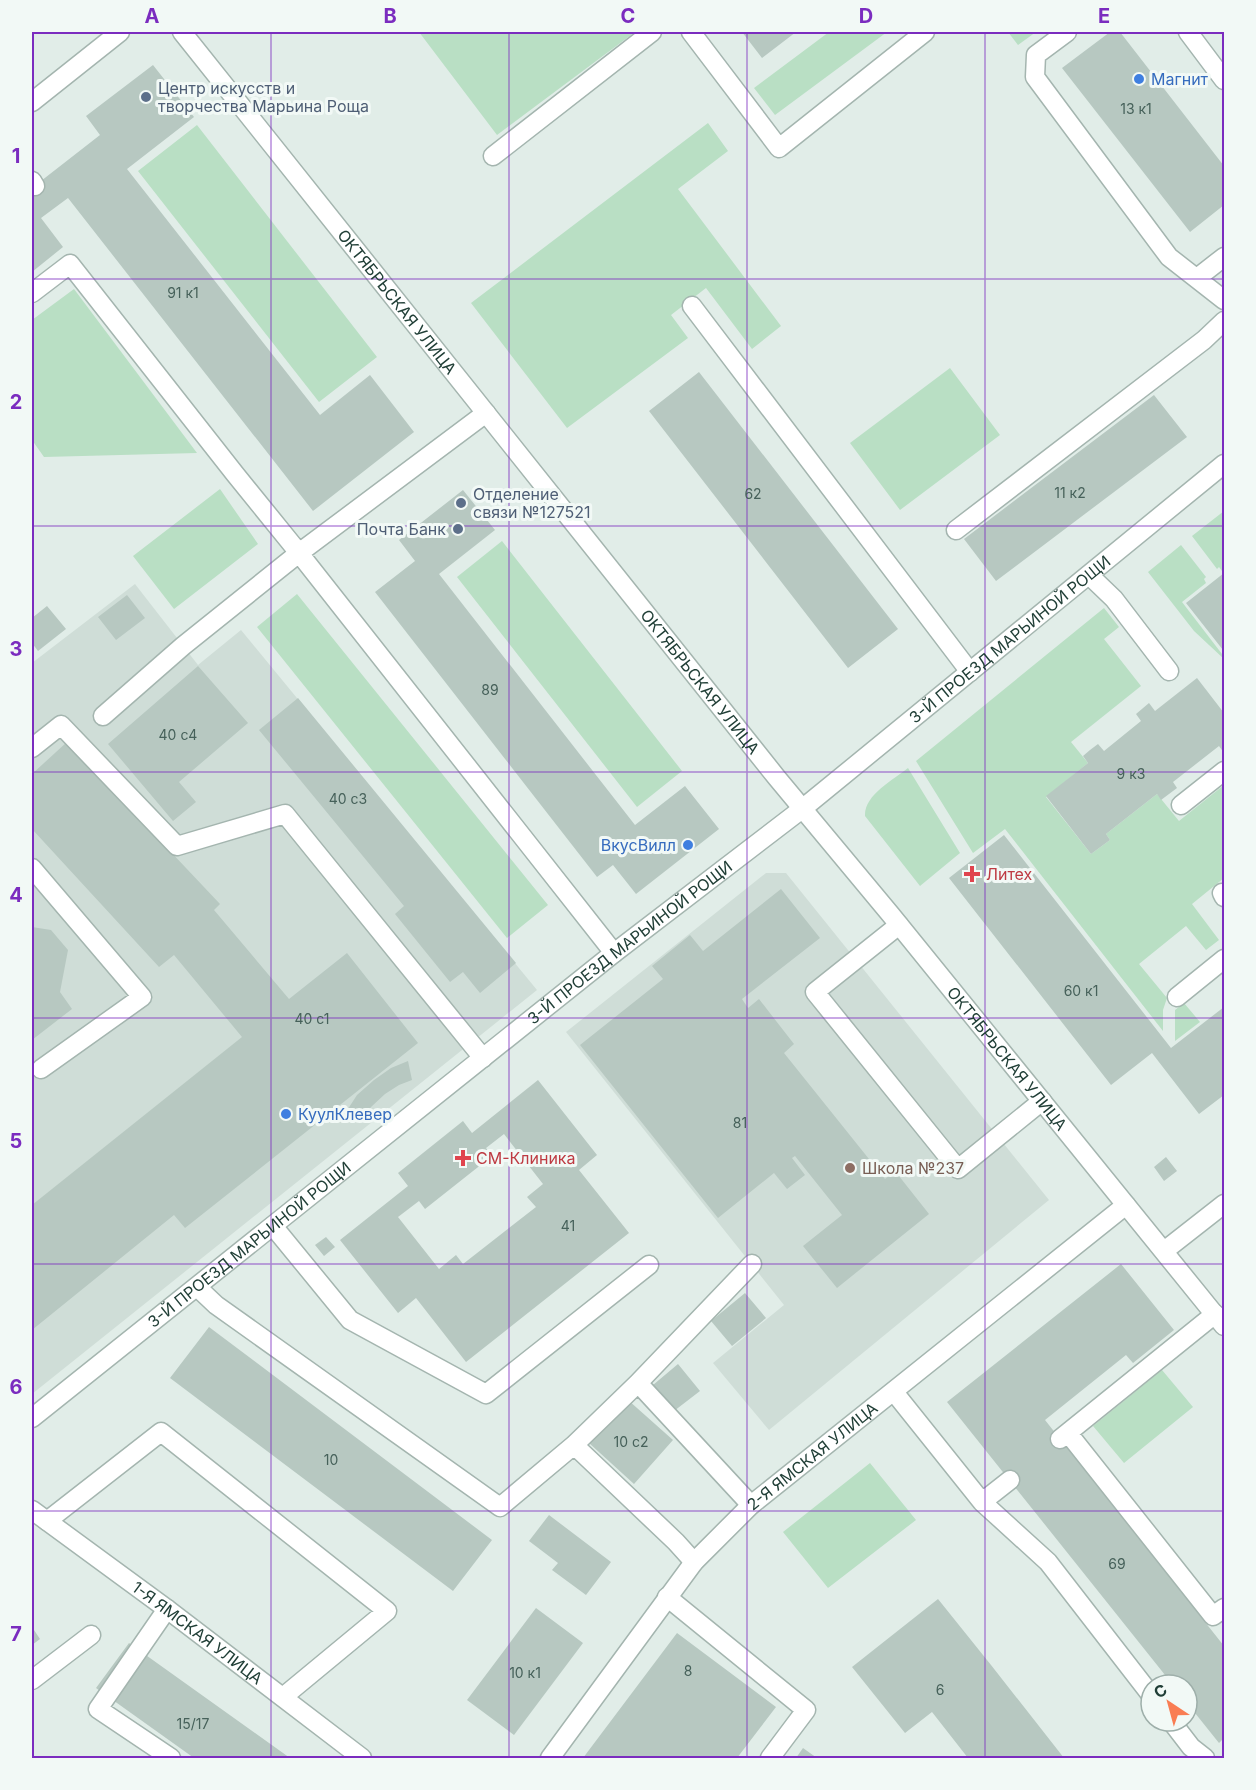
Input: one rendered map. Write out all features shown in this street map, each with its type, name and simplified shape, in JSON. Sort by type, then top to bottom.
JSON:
[{"type":"street","points":[[32,102],[120,32]]},
{"type":"street","name":"ОКТЯБРЬСКАЯ УЛИЦА","points":[[182,32],[802,809],[1220,1320]]},
{"type":"street","points":[[493,156],[652,32]]},
{"type":"street","points":[[691,32],[779,148],[925,32]]},
{"type":"street","points":[[1067,32],[1036,55],[1035,77],[1169,257],[1224,300]]},
{"type":"street","points":[[1188,32],[1224,80]]},
{"type":"street","points":[[1197,278],[1224,257]]},
{"type":"street","points":[[32,293],[70,264],[614,953]]},
{"type":"street","points":[[693,306],[970,672]]},
{"type":"street","points":[[956,530],[1203,340],[1224,321]]},
{"type":"street","points":[[103,716],[183,646],[299,553],[486,413]]},
{"type":"street","name":"3-Й ПРОЕЗД МАРЬИНОЙ РОЩИ","points":[[32,1418],[614,953],[802,809],[1224,464]]},
{"type":"street","points":[[1089,575],[1114,599],[1169,671]]},
{"type":"street","points":[[32,748],[61,725],[177,846],[285,814],[483,1058]]},
{"type":"street","points":[[1181,805],[1224,771]]},
{"type":"street","points":[[32,868],[142,997],[42,1069]]},
{"type":"street","points":[[899,925],[816,992],[958,1169],[1042,1101]]},
{"type":"street","points":[[1177,997],[1224,959]]},
{"type":"street","name":"2-Я ЯМСКАЯ УЛИЦА","points":[[550,1758],[694,1562],[751,1504],[894,1392],[1126,1204]]},
{"type":"street","points":[[1164,1251],[1224,1204]]},
{"type":"street","points":[[273,1226],[350,1320],[486,1394],[649,1265]]},
{"type":"street","points":[[197,1287],[216,1305],[500,1507],[574,1445],[638,1383],[752,1264]]},
{"type":"street","points":[[1220,1320],[1064,1436],[1213,1616],[1224,1608]]},
{"type":"street","points":[[638,1383],[751,1504]]},
{"type":"street","points":[[894,1392],[982,1502],[1048,1562],[1139,1680]]},
{"type":"street","points":[[47,1521],[161,1432],[387,1611],[283,1697]]},
{"type":"street","points":[[574,1445],[694,1562]]},
{"type":"street","points":[[982,1502],[1010,1480]]},
{"type":"street","name":"1-Я ЯМСКАЯ УЛИЦА","points":[[32,1510],[167,1609],[362,1758]]},
{"type":"street","points":[[667,1597],[806,1710],[770,1758]]},
{"type":"street","points":[[167,1609],[98,1709],[171,1758]]},
{"type":"street","points":[[32,1680],[91,1635]]},
{"type":"street","points":[[1180,1733],[1191,1747],[1205,1758]]},
{"type":"shaded area","points":[[135,584],[198,665],[241,630],[537,990],[32,1394],[32,663]]},
{"type":"shaded area","name":"Школа №237","points":[[766,873],[786,873],[1049,1200],[769,1430],[713,1363],[784,1305],[566,1032]]},
{"type":"green space","points":[[419,32],[635,32],[497,135]]},
{"type":"green space","points":[[829,32],[887,32],[775,115],[754,88]]},
{"type":"green space","points":[[1008,32],[1036,32],[1018,45]]},
{"type":"green space","points":[[708,123],[728,151],[678,189],[781,326],[752,349],[706,288],[671,315],[688,338],[567,428],[471,303]]},
{"type":"green space","points":[[197,125],[377,357],[319,402],[138,171]]},
{"type":"green space","points":[[74,289],[197,453],[44,457],[32,440],[32,320]]},
{"type":"green space","points":[[950,368],[1000,435],[900,510],[850,443]]},
{"type":"green space","points":[[220,489],[258,544],[174,609],[133,556]]},
{"type":"green space","points":[[1224,511],[1224,569],[1222,571],[1219,567],[1217,569],[1192,536]]},
{"type":"green space","points":[[502,541],[682,771],[637,807],[457,577]]},
{"type":"green space","points":[[1181,545],[1206,577],[1204,579],[1206,583],[1182,602],[1222,654],[1224,652],[1224,659],[1194,631],[1148,572]]},
{"type":"green space","points":[[297,594],[548,905],[507,938],[257,627]]},
{"type":"green space","points":[[1104,608],[1119,627],[1104,639],[1141,686],[1071,742],[1088,763],[1046,797],[1091,854],[1110,840],[1106,834],[1157,794],[1179,821],[1224,785],[1224,878],[1192,904],[1219,940],[1206,950],[1186,926],[1139,964],[1167,998],[1163,1010],[1163,1031],[1005,829],[973,853],[916,761]]},
{"type":"green space","points":[[908,768],[960,853],[920,886],[865,816],[869,801],[874,795]]},
{"type":"green space","points":[[1184,1003],[1200,1022],[1175,1041],[1175,1010]]},
{"type":"green space","points":[[1162,1370],[1193,1407],[1124,1463],[1093,1426]]},
{"type":"green space","points":[[870,1463],[916,1520],[828,1588],[783,1532]]},
{"type":"building","points":[[742,32],[796,32],[762,58]]},
{"type":"building","points":[[1110,32],[1120,32],[1224,166],[1224,205],[1190,232],[1062,68]]},
{"type":"building","points":[[153,65],[194,117],[127,169],[320,415],[370,375],[414,432],[313,511],[68,198],[41,218],[63,247],[32,272],[32,188],[100,135],[86,116]]},
{"type":"building","points":[[699,372],[898,629],[848,668],[649,411]]},
{"type":"building","points":[[1154,395],[1187,437],[996,581],[964,539]]},
{"type":"building","points":[[463,490],[495,530],[439,574],[635,825],[685,786],[719,829],[636,894],[613,865],[597,877],[375,592],[415,561],[399,540]]},
{"type":"building","points":[[1224,573],[1224,649],[1223,650],[1186,603]]},
{"type":"building","points":[[127,595],[145,618],[116,640],[98,617]]},
{"type":"building","points":[[47,606],[66,629],[38,651],[32,643],[32,618]]},
{"type":"building","points":[[198,666],[248,723],[179,782],[196,802],[173,821],[108,744]]},
{"type":"building","points":[[1197,678],[1224,713],[1224,753],[1219,746],[1173,782],[1177,788],[1161,800],[1157,794],[1106,834],[1110,840],[1091,854],[1046,796],[1088,763],[1083,756],[1090,750],[1098,744],[1104,751],[1141,721],[1136,714],[1149,703],[1155,711]]},
{"type":"building","points":[[298,698],[516,963],[480,993],[463,972],[450,982],[395,914],[404,906],[259,730]]},
{"type":"building","points":[[67,742],[220,904],[214,910],[289,999],[347,953],[418,1043],[185,1228],[174,1215],[32,1330],[32,1205],[242,1037],[174,955],[159,967],[32,829],[32,774]]},
{"type":"building","points":[[1004,835],[1171,1048],[1224,1007],[1224,1095],[1199,1114],[1152,1053],[1111,1085],[949,878]]},
{"type":"building","points":[[781,889],[820,938],[742,999],[748,1008],[759,999],[794,1044],[784,1053],[885,1179],[895,1171],[929,1214],[837,1288],[803,1246],[842,1215],[795,1156],[792,1158],[805,1175],[787,1189],[774,1173],[718,1218],[580,1045],[663,979],[652,966],[690,935],[703,951]]},
{"type":"building","points":[[32,927],[51,930],[68,950],[60,992],[72,1009],[32,1040]]},
{"type":"building","points":[[408,1061],[412,1080],[385,1094],[371,1107],[364,1119],[346,1112],[357,1095],[374,1080],[391,1068]]},
{"type":"building","points":[[538,1080],[597,1155],[579,1170],[629,1233],[466,1362],[416,1298],[398,1313],[340,1240],[408,1186],[398,1173],[463,1121],[472,1133]],"holes":[[[504,1134],[543,1184],[527,1197],[536,1207],[463,1264],[456,1255],[439,1269],[398,1217],[419,1201],[425,1209],[492,1156],[486,1148]]]},
{"type":"building","points":[[1166,1157],[1177,1171],[1164,1181],[1154,1167]]},
{"type":"building","points":[[326,1237],[335,1247],[324,1256],[315,1245]]},
{"type":"building","points":[[1121,1264],[1174,1330],[1133,1363],[1126,1355],[1045,1420],[1224,1646],[1224,1738],[1219,1743],[1199,1718],[1199,1673],[1163,1673],[947,1402]]},
{"type":"building","points":[[745,1293],[766,1318],[732,1346],[711,1321]]},
{"type":"building","points":[[209,1327],[492,1540],[453,1591],[170,1378]]},
{"type":"building","points":[[678,1364],[700,1391],[674,1411],[653,1385]]},
{"type":"building","points":[[628,1400],[673,1440],[634,1484],[589,1443]]},
{"type":"building","points":[[549,1515],[611,1562],[586,1595],[552,1570],[558,1563],[529,1541]]},
{"type":"building","points":[[938,1599],[1064,1758],[968,1758],[932,1712],[905,1733],[852,1667]]},
{"type":"building","points":[[536,1608],[583,1643],[514,1735],[467,1700]]},
{"type":"building","points":[[32,1627],[40,1639],[32,1645]]},
{"type":"building","points":[[677,1633],[776,1707],[737,1758],[583,1758]]},
{"type":"building","points":[[129,1643],[290,1758],[194,1758],[96,1688]]},
{"type":"building","points":[[803,1748],[817,1758],[796,1758]]},
{"type":"place","name":"Магнит","points":[[1139,79]]},
{"type":"place","name":"Центр искусств и творчества Марьина Роща","points":[[146,97]]},
{"type":"place","name":"Отделение связи №127521","points":[[461,503]]},
{"type":"place","name":"Почта Банк","points":[[458,529]]},
{"type":"place","name":"ВкусВилл","points":[[688,845]]},
{"type":"place","name":"Литех","points":[[972,874]]},
{"type":"place","name":"КуулКлевер","points":[[286,1114]]},
{"type":"place","name":"СМ-Клиника","points":[[463,1158]]},
{"type":"place","name":"Школа №237","points":[[850,1168]]}]
